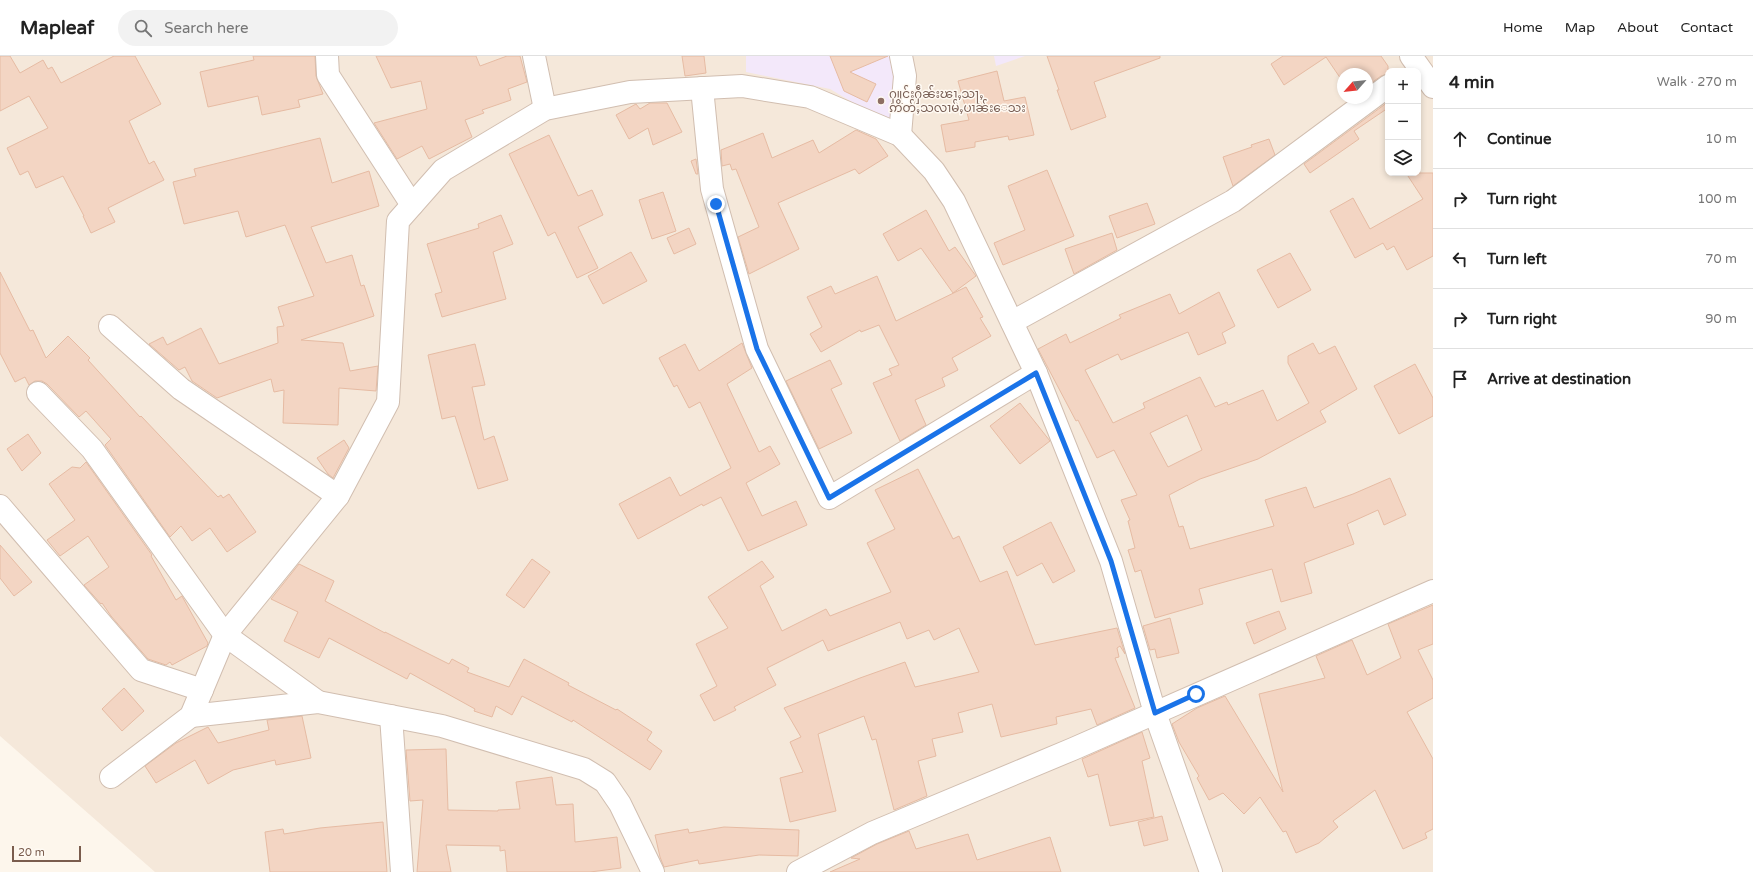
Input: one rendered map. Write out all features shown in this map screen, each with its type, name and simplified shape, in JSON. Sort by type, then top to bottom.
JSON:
[{"type":"street","points":[[327,56],[328,75],[412,205]]},
{"type":"street","points":[[534,56],[545,109]]},
{"type":"street","points":[[900,135],[905,76],[901,56]]},
{"type":"street","points":[[1412,64],[1433,87]]},
{"type":"street","points":[[111,777],[191,716],[225,635],[338,496],[388,402],[398,221],[443,170],[545,109],[630,92],[742,86],[810,97],[900,135],[934,171],[954,201],[1036,373],[1111,561],[1155,713],[1211,872]]},
{"type":"street","points":[[702,88],[712,189],[757,349],[829,498],[1036,373]]},
{"type":"street","points":[[1012,322],[1233,201],[1385,88]]},
{"type":"street","points":[[110,326],[181,389],[338,496]]},
{"type":"street","points":[[38,393],[92,449],[225,635],[318,702]]},
{"type":"street","points":[[0,506],[141,670],[202,690]]},
{"type":"street","points":[[798,872],[872,833],[1073,749],[1433,591]]},
{"type":"street","points":[[191,716],[318,702],[442,726],[584,769],[605,782],[620,804],[653,872]]},
{"type":"street","points":[[391,716],[402,872]]},
{"type":"shaded area","points":[[0,56],[1433,56],[1433,872],[155,872],[0,736]]},
{"type":"shaded area","name":"ႁူင်းႁဵၼ်းၽႃႇသႃႇ ဢိတ်ႇသလၢမ်ႇပၢၼ်းေသး","points":[[746,56],[893,56],[915,113],[891,125],[830,89],[746,72]]},
{"type":"shaded area","points":[[994,56],[1025,56],[996,66]]},
{"type":"building","points":[[0,56],[10,56],[20,73],[43,60],[48,69],[52,67],[61,83],[114,56],[135,56],[161,104],[129,121],[149,164],[154,161],[164,180],[108,208],[115,222],[91,233],[84,216],[63,176],[36,188],[28,171],[20,175],[7,148],[48,128],[29,96],[0,111]]},
{"type":"building","points":[[253,56],[315,56],[316,76],[323,94],[298,100],[300,107],[262,115],[258,96],[208,107],[200,72],[254,60]]},
{"type":"building","points":[[376,56],[476,56],[480,66],[507,56],[520,56],[527,82],[508,89],[511,100],[482,110],[484,113],[465,120],[472,137],[429,159],[422,146],[397,159],[374,123],[427,109],[421,81],[391,88]]},
{"type":"building","points":[[682,56],[704,56],[706,73],[685,76]]},
{"type":"building","points":[[830,56],[888,56],[850,72],[876,84],[867,102],[844,91]]},
{"type":"building","points":[[1047,56],[1160,56],[1160,58],[1094,82],[1106,117],[1071,130]]},
{"type":"building","points":[[1283,56],[1381,56],[1388,68],[1385,68],[1385,75],[1373,82],[1373,68],[1337,68],[1337,73],[1326,57],[1284,85],[1271,64]]},
{"type":"building","points":[[997,71],[1004,101],[1025,97],[1034,135],[1009,140],[1008,136],[975,142],[975,147],[946,152],[941,125],[969,120],[958,81]]},
{"type":"building","points":[[650,103],[667,103],[682,132],[653,145],[648,128],[629,139],[616,115],[636,104],[640,109]]},
{"type":"building","points":[[1385,104],[1385,110],[1354,131],[1359,139],[1310,173],[1304,164]]},
{"type":"building","points":[[856,130],[876,139],[888,156],[859,174],[855,169],[778,203],[799,249],[749,274],[738,237],[759,227],[736,169],[732,170],[730,164],[722,166],[721,150],[763,133],[772,158],[813,140],[819,153]]},
{"type":"building","points":[[549,135],[578,196],[592,190],[603,215],[578,227],[598,268],[577,278],[555,232],[548,236],[509,154]]},
{"type":"building","points":[[320,138],[332,183],[369,171],[379,206],[311,227],[326,263],[352,255],[361,286],[364,285],[374,316],[301,340],[343,343],[350,371],[378,366],[376,391],[339,388],[338,425],[283,423],[284,390],[274,392],[271,379],[217,398],[192,381],[185,367],[179,370],[149,344],[163,337],[167,345],[201,328],[219,364],[278,343],[277,327],[284,326],[278,307],[314,296],[285,225],[246,237],[238,211],[184,224],[173,182],[196,176],[194,169]]},
{"type":"building","points":[[1269,139],[1275,155],[1233,186],[1223,157],[1252,147],[1251,145]]},
{"type":"building","points":[[696,159],[698,174],[696,174],[691,161]]},
{"type":"building","points":[[1047,170],[1074,236],[1003,265],[994,243],[1025,230],[1008,186]]},
{"type":"building","points":[[1421,173],[1433,173],[1433,256],[1407,270],[1394,246],[1387,250],[1383,243],[1355,258],[1330,211],[1353,198],[1370,229],[1423,199],[1408,176],[1421,176]]},
{"type":"building","points":[[663,192],[676,231],[652,239],[639,200]]},
{"type":"building","points":[[1147,203],[1155,224],[1117,238],[1109,216]]},
{"type":"building","points":[[926,210],[949,251],[955,247],[976,276],[953,293],[921,248],[898,261],[883,234]]},
{"type":"building","points":[[501,215],[513,244],[493,252],[506,299],[442,317],[435,294],[442,292],[427,244],[479,228],[478,224]]},
{"type":"building","points":[[689,228],[696,244],[674,254],[667,238]]},
{"type":"building","points":[[1112,233],[1117,250],[1074,274],[1065,249]]},
{"type":"building","points":[[631,252],[647,281],[603,304],[588,276]]},
{"type":"building","points":[[1290,253],[1311,290],[1278,308],[1257,270]]},
{"type":"building","points":[[0,272],[30,331],[33,330],[46,358],[68,336],[90,358],[88,360],[140,417],[141,416],[218,497],[221,495],[223,498],[229,494],[256,532],[227,552],[210,528],[192,541],[181,526],[170,537],[105,445],[111,439],[86,411],[79,417],[47,384],[42,381],[35,381],[29,385],[25,377],[15,382],[0,353]]},
{"type":"building","points":[[877,276],[896,321],[966,287],[983,317],[980,318],[991,336],[952,358],[958,370],[942,378],[945,386],[915,400],[926,425],[900,441],[873,383],[892,375],[889,369],[899,365],[879,325],[861,332],[860,330],[821,352],[810,334],[822,327],[807,297],[831,286],[835,294]]},
{"type":"building","points":[[1219,292],[1235,326],[1222,333],[1226,343],[1198,355],[1188,332],[1121,360],[1118,354],[1085,370],[1113,423],[1145,408],[1143,403],[1200,377],[1215,407],[1227,402],[1228,405],[1263,390],[1277,421],[1309,403],[1288,363],[1288,356],[1313,343],[1319,354],[1335,346],[1357,389],[1320,411],[1326,422],[1258,459],[1200,479],[1169,495],[1179,527],[1183,526],[1190,549],[1274,526],[1265,500],[1306,487],[1314,508],[1353,494],[1390,478],[1406,515],[1384,525],[1378,510],[1347,524],[1354,544],[1304,563],[1312,593],[1281,602],[1272,569],[1199,589],[1203,604],[1155,618],[1141,570],[1135,572],[1128,550],[1135,548],[1128,521],[1130,520],[1121,500],[1137,495],[1114,450],[1097,458],[1078,420],[1076,421],[1038,349],[1066,334],[1070,343],[1121,318],[1119,315],[1170,294],[1179,314]],"holes":[[[1187,415],[1202,450],[1168,467],[1150,433]]]},
{"type":"building","points":[[742,343],[752,368],[727,384],[759,452],[770,446],[780,464],[746,483],[762,516],[796,501],[807,525],[748,551],[721,497],[703,506],[702,504],[638,539],[619,504],[670,477],[680,496],[731,468],[700,402],[689,408],[677,385],[674,387],[659,358],[685,344],[699,371]]},
{"type":"building","points":[[475,344],[485,385],[472,387],[484,440],[494,436],[508,480],[478,489],[455,416],[442,419],[428,355]]},
{"type":"building","points":[[830,360],[842,384],[831,389],[852,433],[819,449],[786,381]]},
{"type":"building","points":[[1415,364],[1433,398],[1433,416],[1399,434],[1374,386]]},
{"type":"building","points":[[1020,403],[1050,441],[1020,464],[990,426]]},
{"type":"building","points":[[28,434],[41,453],[22,471],[7,449]]},
{"type":"building","points":[[344,440],[349,448],[333,478],[328,474],[317,458]]},
{"type":"building","points":[[86,462],[152,555],[151,556],[176,600],[182,596],[208,643],[207,646],[172,665],[170,662],[166,665],[148,659],[111,616],[102,603],[101,604],[84,585],[109,567],[88,536],[60,556],[47,540],[75,520],[49,484],[72,467],[80,468]]},
{"type":"building","points":[[918,469],[953,539],[959,536],[980,582],[1007,571],[1035,645],[1117,628],[1125,654],[1120,646],[1117,648],[1119,657],[1115,658],[1135,708],[1097,725],[1091,709],[1056,717],[1057,724],[1001,737],[992,704],[958,713],[963,732],[932,739],[936,756],[918,761],[927,796],[894,810],[876,739],[872,740],[864,716],[818,734],[836,811],[790,822],[780,778],[803,772],[790,742],[801,737],[784,708],[905,662],[915,687],[979,672],[959,628],[934,640],[929,630],[907,639],[900,622],[828,651],[823,640],[767,668],[776,685],[734,707],[736,710],[714,721],[700,695],[717,686],[696,644],[728,628],[708,597],[762,561],[774,577],[760,586],[782,631],[826,609],[830,616],[891,592],[867,543],[895,529],[875,490]]},
{"type":"building","points":[[1051,522],[1075,571],[1053,583],[1042,563],[1017,576],[1003,547]]},
{"type":"building","points":[[0,545],[32,582],[14,596],[0,578]]},
{"type":"building","points":[[532,559],[550,572],[524,608],[506,595]]},
{"type":"building","points":[[299,564],[334,581],[325,601],[385,633],[449,664],[452,659],[469,668],[467,672],[509,687],[524,659],[569,683],[568,685],[616,710],[617,709],[652,732],[647,740],[662,751],[650,770],[573,720],[572,722],[522,696],[512,715],[496,706],[492,717],[474,711],[475,709],[410,673],[407,679],[329,638],[319,658],[284,641],[298,612],[271,599]]},
{"type":"building","points":[[1433,605],[1433,644],[1418,650],[1433,680],[1433,698],[1407,712],[1433,759],[1433,829],[1425,833],[1427,838],[1403,849],[1375,790],[1333,821],[1338,827],[1319,843],[1296,853],[1286,831],[1283,832],[1260,797],[1244,814],[1223,793],[1209,800],[1197,778],[1199,776],[1179,742],[1172,724],[1197,708],[1225,696],[1283,792],[1259,694],[1325,678],[1316,656],[1352,640],[1367,675],[1401,658],[1388,624]]},
{"type":"building","points":[[1279,611],[1286,629],[1254,644],[1246,623]]},
{"type":"building","points":[[1170,618],[1179,653],[1157,658],[1155,649],[1150,650],[1143,626]]},
{"type":"building","points":[[124,688],[144,711],[122,731],[102,709]]},
{"type":"building","points":[[302,716],[311,758],[276,765],[275,760],[233,770],[208,784],[195,760],[156,783],[145,766],[176,743],[208,727],[218,743],[269,730],[267,720]]},
{"type":"building","points":[[1142,732],[1150,758],[1142,761],[1154,817],[1110,826],[1098,774],[1088,777],[1082,759]]},
{"type":"building","points":[[446,749],[448,810],[498,811],[520,809],[516,782],[552,777],[556,805],[573,804],[575,842],[617,837],[621,868],[590,872],[507,872],[505,850],[500,851],[500,846],[446,845],[451,872],[417,872],[423,800],[410,801],[406,750]]},
{"type":"building","points":[[1162,816],[1168,840],[1144,846],[1138,822]]},
{"type":"building","points":[[383,822],[387,872],[270,872],[265,832],[283,829],[284,834],[320,828]]},
{"type":"building","points":[[724,827],[799,830],[798,856],[759,855],[699,864],[698,860],[664,867],[655,835],[688,829],[689,833]]},
{"type":"building","points":[[909,831],[916,849],[968,834],[977,860],[1050,837],[1061,872],[830,872],[860,859],[851,858],[877,844]]},
{"type":"place","name":"ႁူင်းႁဵၼ်းၽႃႇသႃႇ ဢိတ်ႇသလၢမ်ႇပၢၼ်းေသး","points":[[881,101]]},
{"type":"route","points":[[716,204],[757,349],[829,498],[1036,373],[1111,561],[1155,713],[1196,694]]}]
